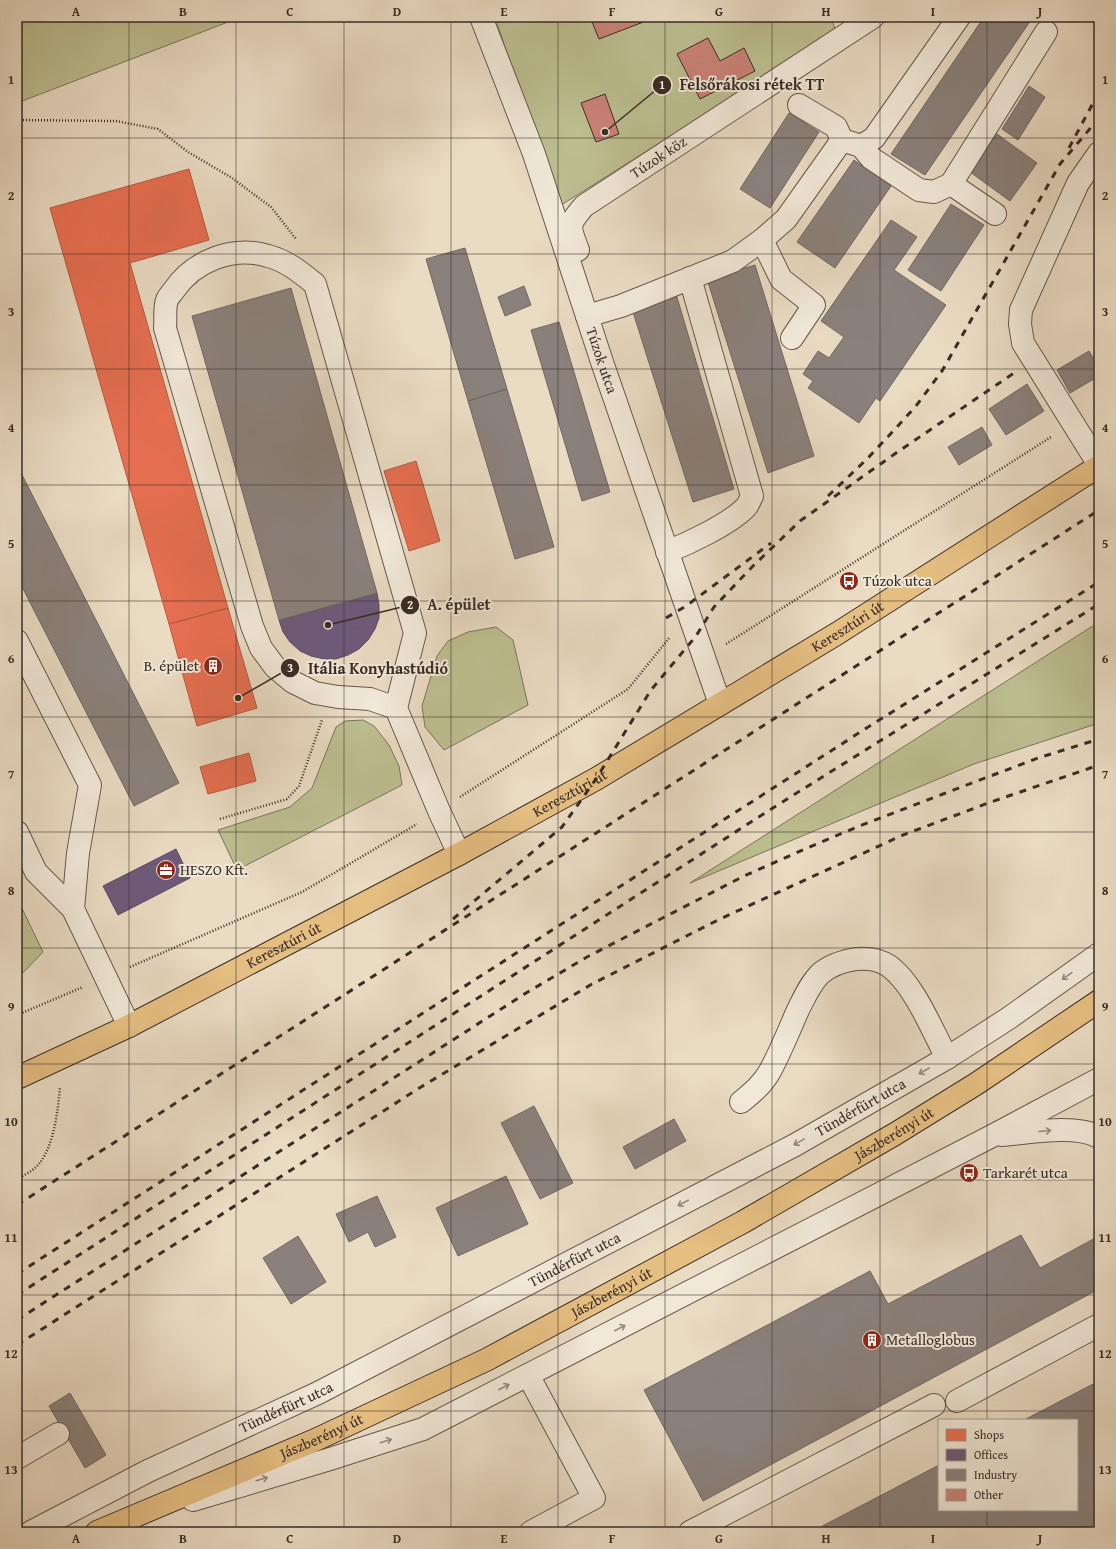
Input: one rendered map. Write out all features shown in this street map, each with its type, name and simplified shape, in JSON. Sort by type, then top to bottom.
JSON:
[{"type":"main road","name":"Keresztúri út","points":[[17,1078],[129,1026],[459,854],[596,779],[838,633],[1099,466]]},
{"type":"main road","name":"Jászberényi út","points":[[96,1532],[312,1441],[486,1360],[743,1222],[895,1134],[982,1080],[1099,1001]]},
{"type":"street","name":"Túzok utca","points":[[481,17],[594,314],[602,362],[720,704]]},
{"type":"street","name":"Túzok köz","points":[[594,314],[571,230],[573,219],[584,206],[873,17]]},
{"type":"street","points":[[594,314],[621,306],[733,261],[762,240],[786,219],[852,143],[874,138],[959,17]]},
{"type":"street","points":[[799,105],[836,126],[852,143],[871,158],[919,190],[934,192],[951,184],[1046,32]]},
{"type":"street","points":[[1099,153],[1078,183],[1021,310],[1020,324],[1024,343],[1099,466]]},
{"type":"street","points":[[951,184],[996,214]]},
{"type":"street","points":[[762,240],[781,279],[814,305],[792,338]]},
{"type":"street","points":[[396,708],[370,700],[315,692],[293,682],[275,667],[261,648],[252,626],[165,328],[167,300],[180,281],[199,266],[220,256],[244,252],[268,255],[290,264],[315,284],[415,633],[396,708],[439,811],[459,854]]},
{"type":"street","points":[[667,552],[687,544],[736,516],[748,505],[752,496],[690,278]]},
{"type":"street","points":[[17,641],[90,785],[78,853],[73,909]]},
{"type":"street","points":[[17,832],[36,872],[73,909],[129,1026]]},
{"type":"street","name":"Tündérfürt utca","points":[[31,1532],[148,1471],[325,1389],[795,1145],[947,1058],[1009,1018],[1099,954]]},
{"type":"street","points":[[741,1102],[757,1089],[769,1072],[808,990],[820,974],[830,967],[846,961],[860,959],[877,960],[888,965],[898,974],[907,985],[947,1058]]},
{"type":"street","points":[[131,1518],[330,1459],[423,1429],[992,1136],[1099,1079]]},
{"type":"street","points":[[992,1136],[1062,1130],[1077,1131],[1099,1137]]},
{"type":"street","points":[[957,1401],[1099,1326]]},
{"type":"street","points":[[528,1375],[594,1498],[531,1532]]},
{"type":"street","points":[[690,1532],[934,1405]]},
{"type":"street","points":[[17,1458],[58,1434]]},
{"type":"path","points":[[17,120],[116,121],[158,129],[188,152],[232,178],[271,207],[294,236],[297,243]]},
{"type":"path","points":[[704,658],[1072,424]]},
{"type":"path","points":[[17,1015],[302,892],[439,811],[628,689],[689,615]]},
{"type":"path","points":[[220,819],[287,799],[299,786],[331,695]]},
{"type":"path","points":[[17,1179],[27,1174],[38,1165],[48,1150],[58,1110],[63,1057]]},
{"type":"green space","points":[[17,17],[241,17],[17,103]]},
{"type":"green space","points":[[495,17],[831,17],[836,32],[558,207]]},
{"type":"green space","points":[[1099,622],[1099,723],[974,764],[690,883]]},
{"type":"green space","points":[[496,627],[513,640],[528,705],[444,750],[425,727],[422,706],[437,656],[448,641],[468,632]]},
{"type":"green space","points":[[363,720],[374,726],[389,745],[399,766],[402,785],[237,870],[218,830],[290,807],[312,788],[336,727],[345,721]]},
{"type":"green space","points":[[17,898],[43,952],[17,979]]},
{"type":"building: Shops","points":[[189,169],[209,240],[130,263],[228,608],[169,624],[50,208]]},
{"type":"building: Shops","points":[[416,461],[440,541],[409,551],[384,471]]},
{"type":"building: Shops","name":"B. épület","points":[[228,608],[257,708],[197,726],[169,624]]},
{"type":"building: Shops","points":[[249,753],[256,781],[208,794],[200,767]]},
{"type":"building: Offices","points":[[377,593],[379,618],[375,629],[368,640],[359,649],[348,655],[336,659],[324,659],[311,656],[300,651],[290,642],[283,632],[279,620]]},
{"type":"building: Offices","points":[[176,849],[190,878],[118,915],[103,886]]},
{"type":"building: Industry","points":[[984,17],[1033,17],[925,175],[891,154]]},
{"type":"building: Industry","points":[[1029,86],[1045,97],[1018,140],[1002,129]]},
{"type":"building: Industry","points":[[789,113],[819,132],[770,208],[740,189]]},
{"type":"building: Industry","points":[[997,134],[1037,163],[1010,201],[970,172]]},
{"type":"building: Industry","points":[[854,160],[891,186],[835,268],[797,242]]},
{"type":"building: Industry","points":[[951,204],[984,225],[941,291],[908,270]]},
{"type":"building: Industry","points":[[891,220],[917,237],[894,270],[946,305],[880,401],[876,398],[859,423],[808,388],[813,381],[803,374],[818,351],[829,358],[844,337],[821,321]]},
{"type":"building: Industry","points":[[465,248],[507,389],[468,401],[426,259]]},
{"type":"building: Industry","points":[[755,265],[814,456],[768,473],[707,279]]},
{"type":"building: Industry","points":[[524,286],[531,305],[505,316],[498,297]]},
{"type":"building: Industry","points":[[291,288],[377,593],[279,620],[192,316]]},
{"type":"building: Industry","points":[[676,294],[734,489],[693,502],[632,309]]},
{"type":"building: Industry","points":[[559,322],[610,492],[582,501],[531,330]]},
{"type":"building: Industry","points":[[1089,351],[1099,368],[1099,376],[1070,393],[1057,370]]},
{"type":"building: Industry","points":[[1027,384],[1044,411],[1006,435],[989,409]]},
{"type":"building: Industry","points":[[507,389],[554,547],[515,559],[468,401]]},
{"type":"building: Industry","points":[[982,427],[992,445],[959,465],[948,447]]},
{"type":"building: Industry","points":[[17,465],[179,783],[134,806],[17,577]]},
{"type":"building: Industry","points":[[534,1106],[573,1183],[540,1199],[501,1123]]},
{"type":"building: Industry","points":[[674,1119],[686,1141],[635,1169],[623,1147]]},
{"type":"building: Industry","points":[[506,1176],[528,1224],[458,1256],[436,1208]]},
{"type":"building: Industry","points":[[377,1196],[396,1237],[375,1247],[368,1232],[349,1242],[336,1214]]},
{"type":"building: Industry","name":"Metalloglobus","points":[[1021,1235],[1040,1268],[1099,1236],[1099,1289],[703,1501],[644,1390],[870,1271],[888,1304]]},
{"type":"building: Industry","points":[[298,1236],[326,1282],[291,1304],[263,1258]]},
{"type":"building: Industry","points":[[1099,1381],[1099,1532],[811,1532],[938,1466],[938,1511],[1078,1511],[1078,1419],[1026,1419]]},
{"type":"building: Industry","points":[[70,1393],[106,1455],[85,1468],[49,1406]]},
{"type":"building: Other","points":[[590,17],[645,17],[646,21],[599,39]]},
{"type":"building: Other","points":[[708,38],[720,61],[744,48],[755,71],[700,99],[677,54]]},
{"type":"building: Other","points":[[605,94],[619,134],[596,142],[581,103]]},
{"type":"railway","points":[[1069,148],[1099,92]]},
{"type":"railway","points":[[828,496],[867,459],[896,428],[916,406],[942,371],[1060,164],[1099,118]]},
{"type":"railway","points":[[453,919],[562,827],[596,779],[651,690],[696,636],[714,607],[753,566],[800,521],[896,453],[1017,371]]},
{"type":"railway","points":[[17,1205],[1099,510]]},
{"type":"railway","points":[[666,618],[686,606],[771,543]]},
{"type":"railway","points":[[17,1274],[865,729],[1099,582]]},
{"type":"railway","points":[[17,1295],[768,811],[1099,604]]},
{"type":"railway","points":[[17,1320],[526,993],[587,957],[744,876],[805,849],[857,827],[1038,758],[1099,739]]},
{"type":"railway","points":[[17,1345],[421,1087],[592,984],[720,919],[903,835],[991,802],[1099,765]]},
{"type":"place","name":"Felsőrákosi rétek TT","points":[[605,132]]},
{"type":"place","name":"Túzok utca","points":[[849,581]]},
{"type":"place","name":"A. épület","points":[[328,625]]},
{"type":"place","name":"B. épület","points":[[213,666]]},
{"type":"place","name":"Itália Konyhastúdió","points":[[238,698]]},
{"type":"place","name":"HESZO Kft.","points":[[166,870]]},
{"type":"place","name":"Tarkarét utca","points":[[969,1173]]},
{"type":"place","name":"Metalloglobus","points":[[872,1340]]}]
